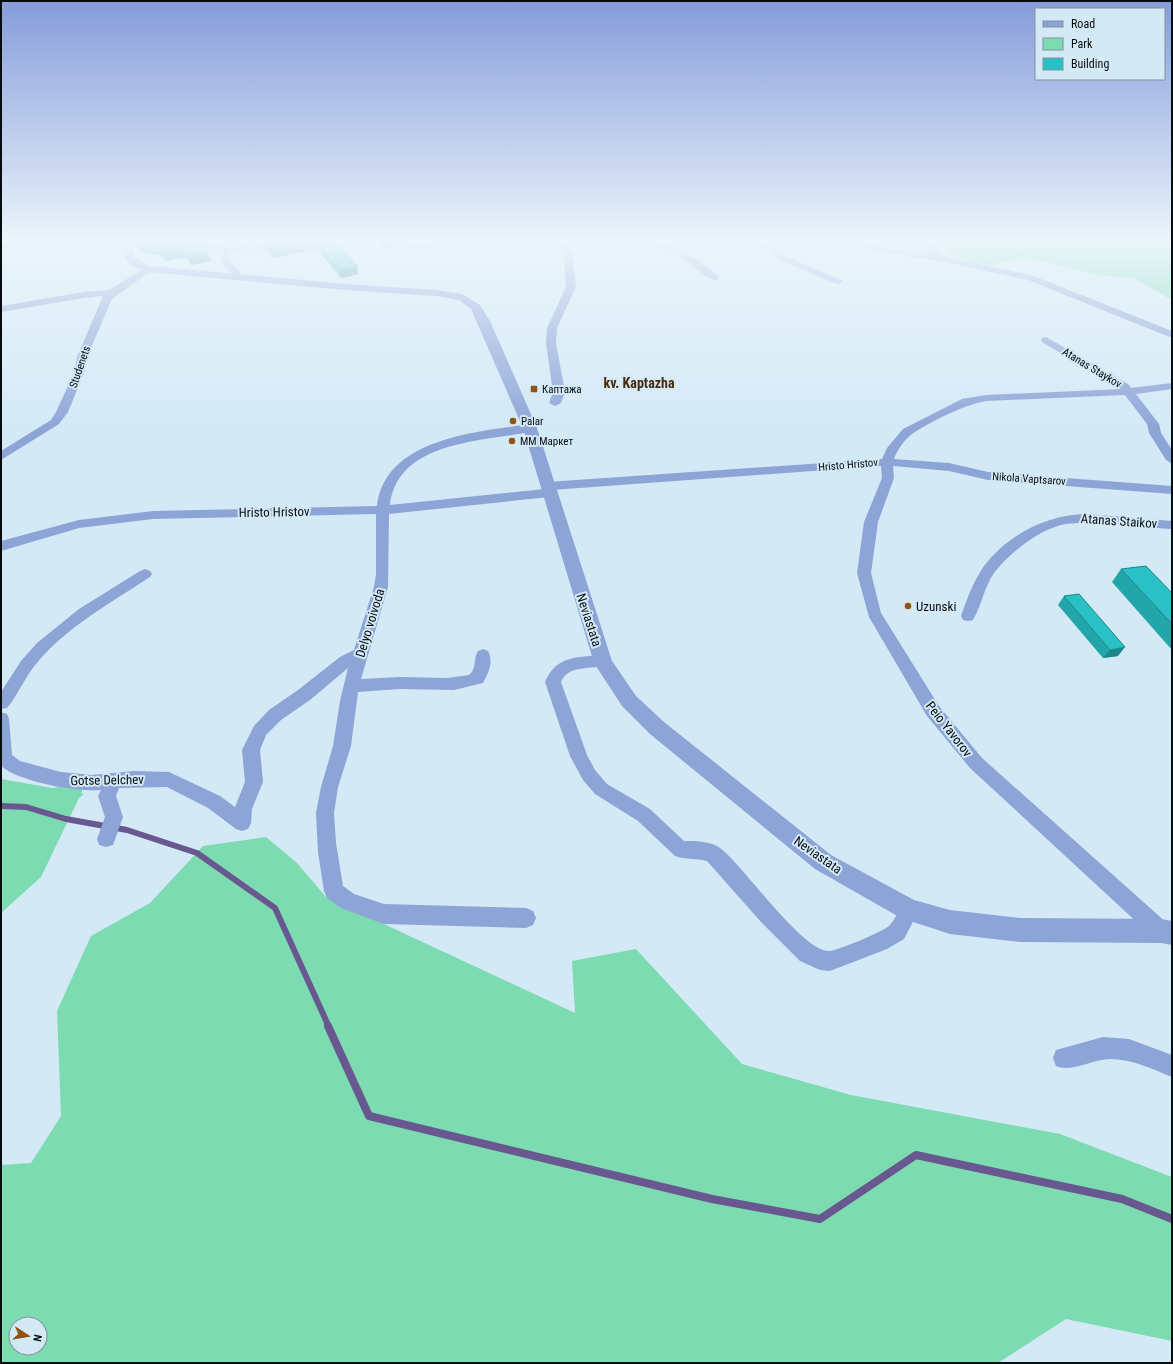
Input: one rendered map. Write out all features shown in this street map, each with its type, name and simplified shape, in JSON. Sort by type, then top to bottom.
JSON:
[{"type":"street","points":[[1,309],[33,304]]},
{"type":"street","name":"Studenets","points":[[1,456],[55,422],[62,412],[79,373],[82,357],[105,304]]},
{"type":"street","name":"Neviastata","points":[[471,304],[476,307],[484,321],[530,428],[602,661],[629,701],[657,728],[823,862],[909,910],[950,922],[1020,930],[1167,932]]},
{"type":"street","points":[[555,402],[558,392],[551,343],[552,328],[565,304]]},
{"type":"street","points":[[1097,304],[1172,336]]},
{"type":"street","name":"Atanas Staykov","points":[[1046,340],[1119,382],[1153,424],[1155,433],[1172,460]]},
{"type":"street","name":"Hristo Hristov","points":[[1,546],[79,524],[153,515],[383,510],[548,490],[887,462],[891,451],[907,432],[966,401],[986,398],[1128,392],[1172,386]]},
{"type":"street","name":"Delyo voivoda","points":[[526,918],[384,914],[348,902],[334,891],[325,835],[325,812],[341,747],[350,686],[382,586],[383,510],[386,490],[394,478],[415,458],[438,447],[472,436],[530,428]]},
{"type":"street","name":"Nikola Vaptsarov","points":[[887,462],[949,467],[988,476],[1172,490]]},
{"type":"street","name":"Peio Yavorov","points":[[887,462],[888,478],[871,522],[864,573],[874,613],[933,711],[976,763],[1167,932]]},
{"type":"street","name":"Atanas Staikov","points":[[968,616],[984,578],[998,560],[1018,543],[1054,522],[1075,518],[1087,518],[1172,525]]},
{"type":"street","points":[[1,703],[11,693],[30,661],[43,648],[76,619],[145,574]]},
{"type":"street","name":"Gotse Delchev","points":[[1,720],[4,758],[15,766],[62,780],[92,783],[134,779],[169,780],[214,802],[242,823],[243,809],[254,782],[251,750],[260,731],[275,715],[304,695],[346,661],[361,653]]},
{"type":"street","points":[[350,686],[390,683],[441,685],[465,683],[477,679],[482,669],[483,655]]},
{"type":"street","points":[[602,661],[565,666],[555,675],[553,682],[579,756],[589,775],[601,789],[644,815],[677,847],[687,851],[705,851],[712,854],[768,915],[807,954],[820,960],[830,961],[880,942],[897,932],[909,910]]},
{"type":"street","points":[[106,839],[114,817],[107,796],[113,781]]},
{"type":"street","points":[[1064,1058],[1104,1048],[1124,1050],[1149,1056],[1172,1066]]},
{"type":"green space","points":[[1,779],[52,788],[86,783],[81,793],[84,794],[79,798],[41,877],[1,913]]},
{"type":"green space","points":[[266,837],[297,863],[326,897],[575,1013],[572,961],[636,949],[742,1064],[851,1095],[1060,1134],[1172,1177],[1172,1341],[1066,1319],[998,1363],[1,1363],[1,1165],[31,1163],[61,1116],[57,1011],[91,936],[150,903],[203,846]]},
{"type":"building","points":[[1146,566],[1172,593],[1172,624],[1121,569]]},
{"type":"building","points":[[1079,594],[1125,647],[1110,650],[1064,596]]},
{"type":"waterway","points":[[1,806],[26,807],[66,819],[127,830],[197,853],[275,908],[329,1027]]},
{"type":"waterway","points":[[328,1026],[369,1116],[712,1199],[820,1219],[916,1155],[1122,1199],[1172,1219]]},
{"type":"place","name":"Каптажа","points":[[534,389]]},
{"type":"place","name":"Palar","points":[[513,421]]},
{"type":"place","name":"ММ Маркет","points":[[512,441]]},
{"type":"place","name":"Uzunski","points":[[908,606]]},
{"type":"district","name":"kv. Kaptazha","points":[[639,383]]}]
